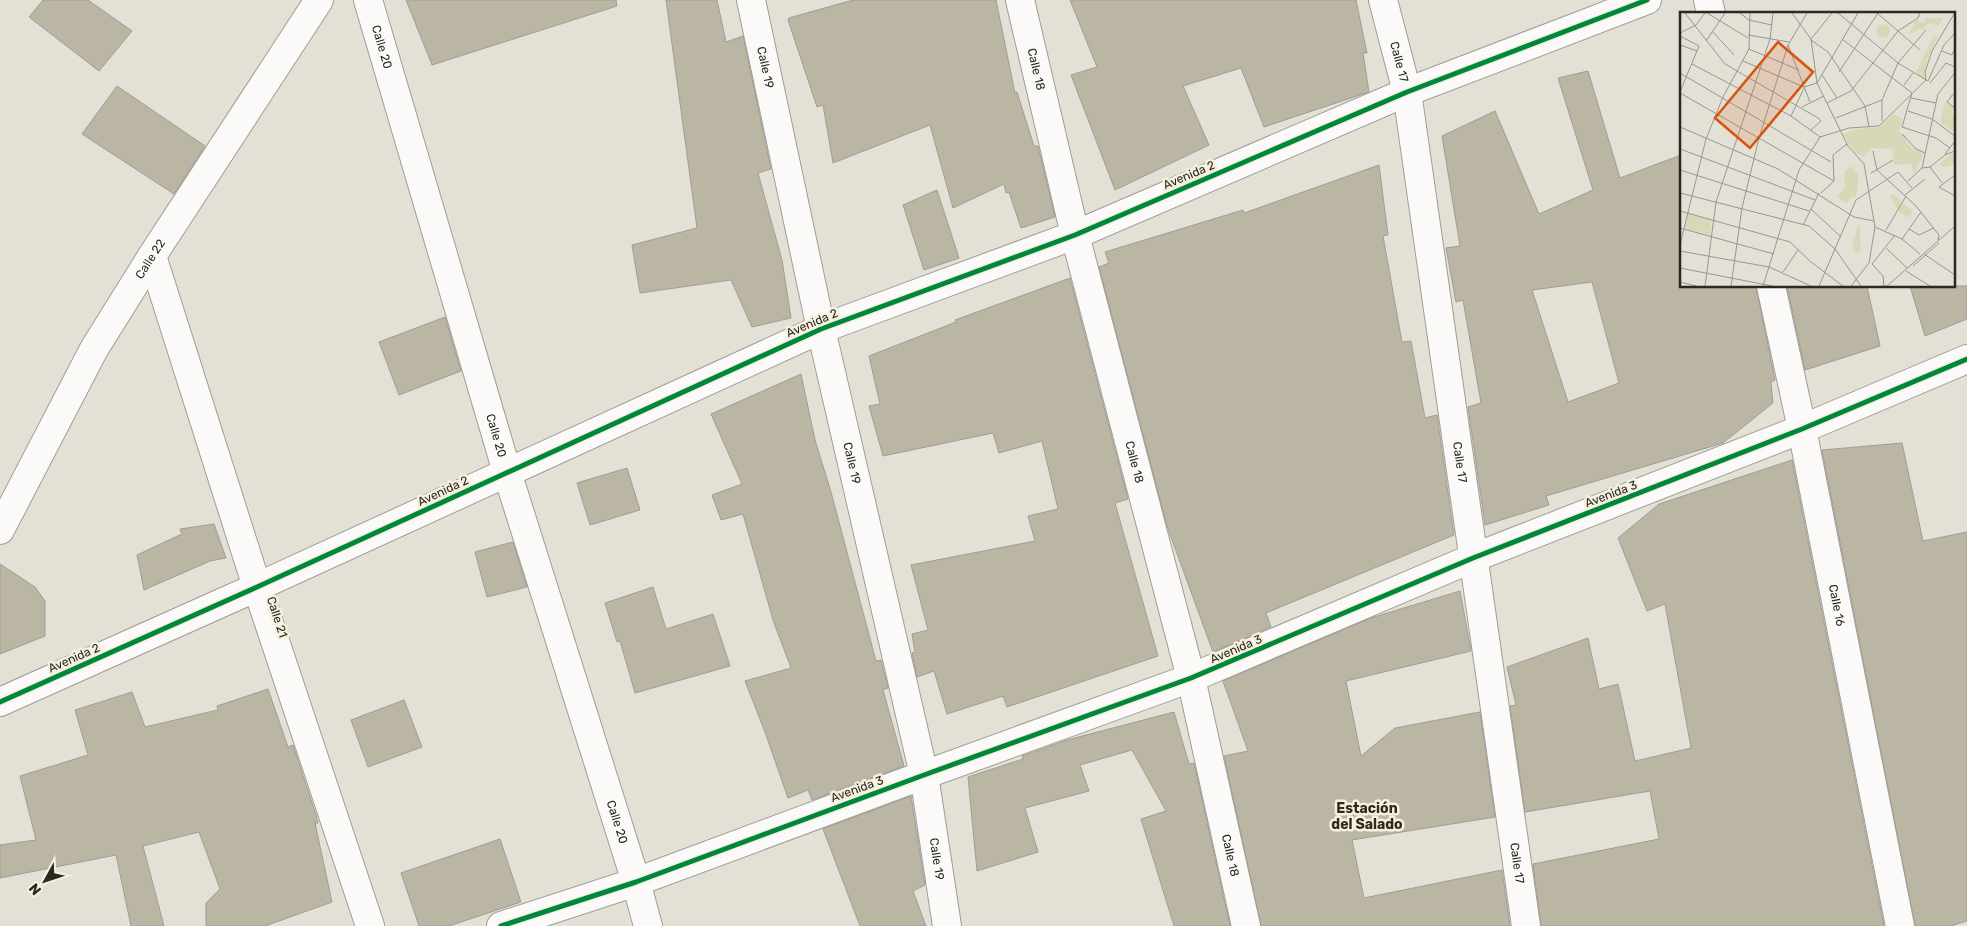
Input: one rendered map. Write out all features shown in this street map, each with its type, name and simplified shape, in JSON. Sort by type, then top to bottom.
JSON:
[{"type":"street","name":"Calle 22","points":[[0,530],[94,349],[152,256],[319,0]]},
{"type":"street","name":"Calle 20","points":[[368,0],[507,472],[636,882],[648,926]]},
{"type":"street","name":"Calle 19","points":[[751,0],[821,329],[924,775],[948,926]]},
{"type":"street","name":"Calle 18","points":[[1020,0],[1075,235],[1191,678],[1246,926]]},
{"type":"street","name":"Calle 17","points":[[1383,0],[1407,92],[1526,926]]},
{"type":"street","name":"Avenida 2","points":[[0,702],[257,587],[821,329],[1075,235],[1407,92],[1647,0]]},
{"type":"street","name":"Calle 21","points":[[152,256],[257,587],[370,926]]},
{"type":"street","name":"Calle 16","points":[[1771,288],[1802,429],[1900,926]]},
{"type":"street","name":"Avenida 3","points":[[501,926],[636,882],[1191,678],[1473,558],[1802,429],[1967,360]]},
{"type":"building","points":[[43,0],[88,0],[132,31],[99,71],[29,17]]},
{"type":"building","points":[[406,0],[616,0],[617,6],[432,65]]},
{"type":"building","points":[[666,0],[717,0],[726,42],[743,36],[771,169],[758,173],[782,260],[791,318],[752,327],[731,280],[640,293],[632,245],[697,228]]},
{"type":"building","points":[[853,0],[996,0],[1015,93],[1017,92],[1034,146],[1038,146],[1055,217],[1021,228],[1009,192],[1006,193],[1004,184],[953,208],[930,125],[833,163],[823,105],[817,107],[788,20],[789,18]]},
{"type":"building","points":[[1070,0],[1356,0],[1367,53],[1363,53],[1369,92],[1264,127],[1241,68],[1183,86],[1209,145],[1115,190],[1071,75],[1097,67]]},
{"type":"building","points":[[1588,71],[1620,178],[1680,155],[1680,288],[1756,288],[1775,380],[1771,382],[1773,403],[1723,443],[1546,496],[1549,505],[1485,525],[1468,407],[1481,403],[1463,300],[1456,302],[1446,248],[1460,246],[1442,136],[1495,111],[1539,214],[1593,190],[1558,78]],"holes":[[[1592,282],[1619,383],[1568,402],[1532,290]]]},
{"type":"building","points":[[117,86],[205,146],[174,194],[82,134]]},
{"type":"building","points":[[1379,165],[1388,235],[1383,236],[1402,342],[1411,341],[1425,418],[1437,415],[1454,535],[1266,613],[1271,627],[1213,652],[1167,526],[1099,267],[1109,263],[1105,252],[1243,210],[1244,213]]},
{"type":"building","points":[[937,190],[959,258],[924,270],[903,205]]},
{"type":"building","points":[[1070,278],[1128,499],[1115,503],[1158,656],[1007,707],[1003,696],[947,714],[934,671],[917,677],[912,653],[915,652],[912,634],[928,630],[911,565],[1035,541],[1028,516],[1058,509],[1042,441],[999,453],[993,433],[883,456],[869,406],[880,404],[869,356],[956,322],[955,320]]},
{"type":"building","points":[[1954,286],[1967,286],[1967,319],[1925,336],[1911,288],[1954,288]]},
{"type":"building","points":[[1787,288],[1867,288],[1880,346],[1805,370]]},
{"type":"building","points":[[445,317],[461,371],[399,395],[379,342]]},
{"type":"building","points":[[801,374],[815,440],[831,492],[876,661],[881,660],[888,688],[883,690],[904,766],[812,800],[808,790],[788,798],[745,681],[791,668],[773,620],[743,514],[721,520],[712,495],[742,484],[711,414]]},
{"type":"building","points":[[1902,443],[1923,541],[1967,532],[1967,921],[1951,926],[1915,926],[1822,450]]},
{"type":"building","points":[[1792,460],[1884,926],[1541,926],[1533,864],[1659,839],[1650,791],[1525,812],[1510,706],[1516,705],[1507,667],[1588,638],[1599,689],[1618,684],[1635,761],[1691,748],[1665,604],[1647,611],[1618,538],[1659,504]]},
{"type":"building","points":[[627,468],[640,510],[590,525],[577,483]]},
{"type":"building","points":[[214,524],[226,558],[210,561],[144,590],[137,555],[182,534],[180,529]]},
{"type":"building","points":[[513,542],[527,587],[487,597],[475,552]]},
{"type":"building","points":[[0,564],[35,587],[45,601],[45,636],[0,654]]},
{"type":"building","points":[[653,587],[666,629],[713,614],[730,666],[635,693],[620,641],[617,642],[605,603]]},
{"type":"building","points":[[1460,591],[1471,651],[1346,681],[1361,756],[1395,728],[1480,712],[1495,817],[1352,840],[1364,898],[1502,870],[1510,926],[1261,926],[1224,756],[1248,751],[1223,681],[1371,618]]},
{"type":"building","points":[[268,689],[288,747],[293,745],[316,815],[318,823],[315,823],[332,902],[265,926],[206,926],[206,903],[220,889],[199,832],[143,846],[164,926],[131,926],[116,855],[0,878],[0,845],[36,840],[20,776],[88,755],[75,710],[132,692],[145,727],[218,710],[217,706]]},
{"type":"building","points":[[404,700],[422,747],[368,767],[351,720]]},
{"type":"building","points":[[1174,712],[1189,764],[1194,763],[1230,926],[1174,926],[1141,819],[1166,811],[1132,750],[1080,765],[1089,791],[1025,808],[1038,852],[977,871],[968,777],[1023,759],[1022,756],[1067,740]]},
{"type":"building","points":[[911,796],[925,885],[913,891],[926,926],[860,926],[823,829]]},
{"type":"building","points":[[500,839],[521,902],[449,926],[419,926],[401,873]]},
{"type":"cycle path","points":[[0,702],[257,587],[821,329],[1075,235],[1407,92],[1647,0]]},
{"type":"cycle path","points":[[501,926],[636,882],[1191,678],[1473,558],[1802,429],[1967,359]]},
{"type":"district","name":"Estación del Salado","points":[[1367,816]]}]
